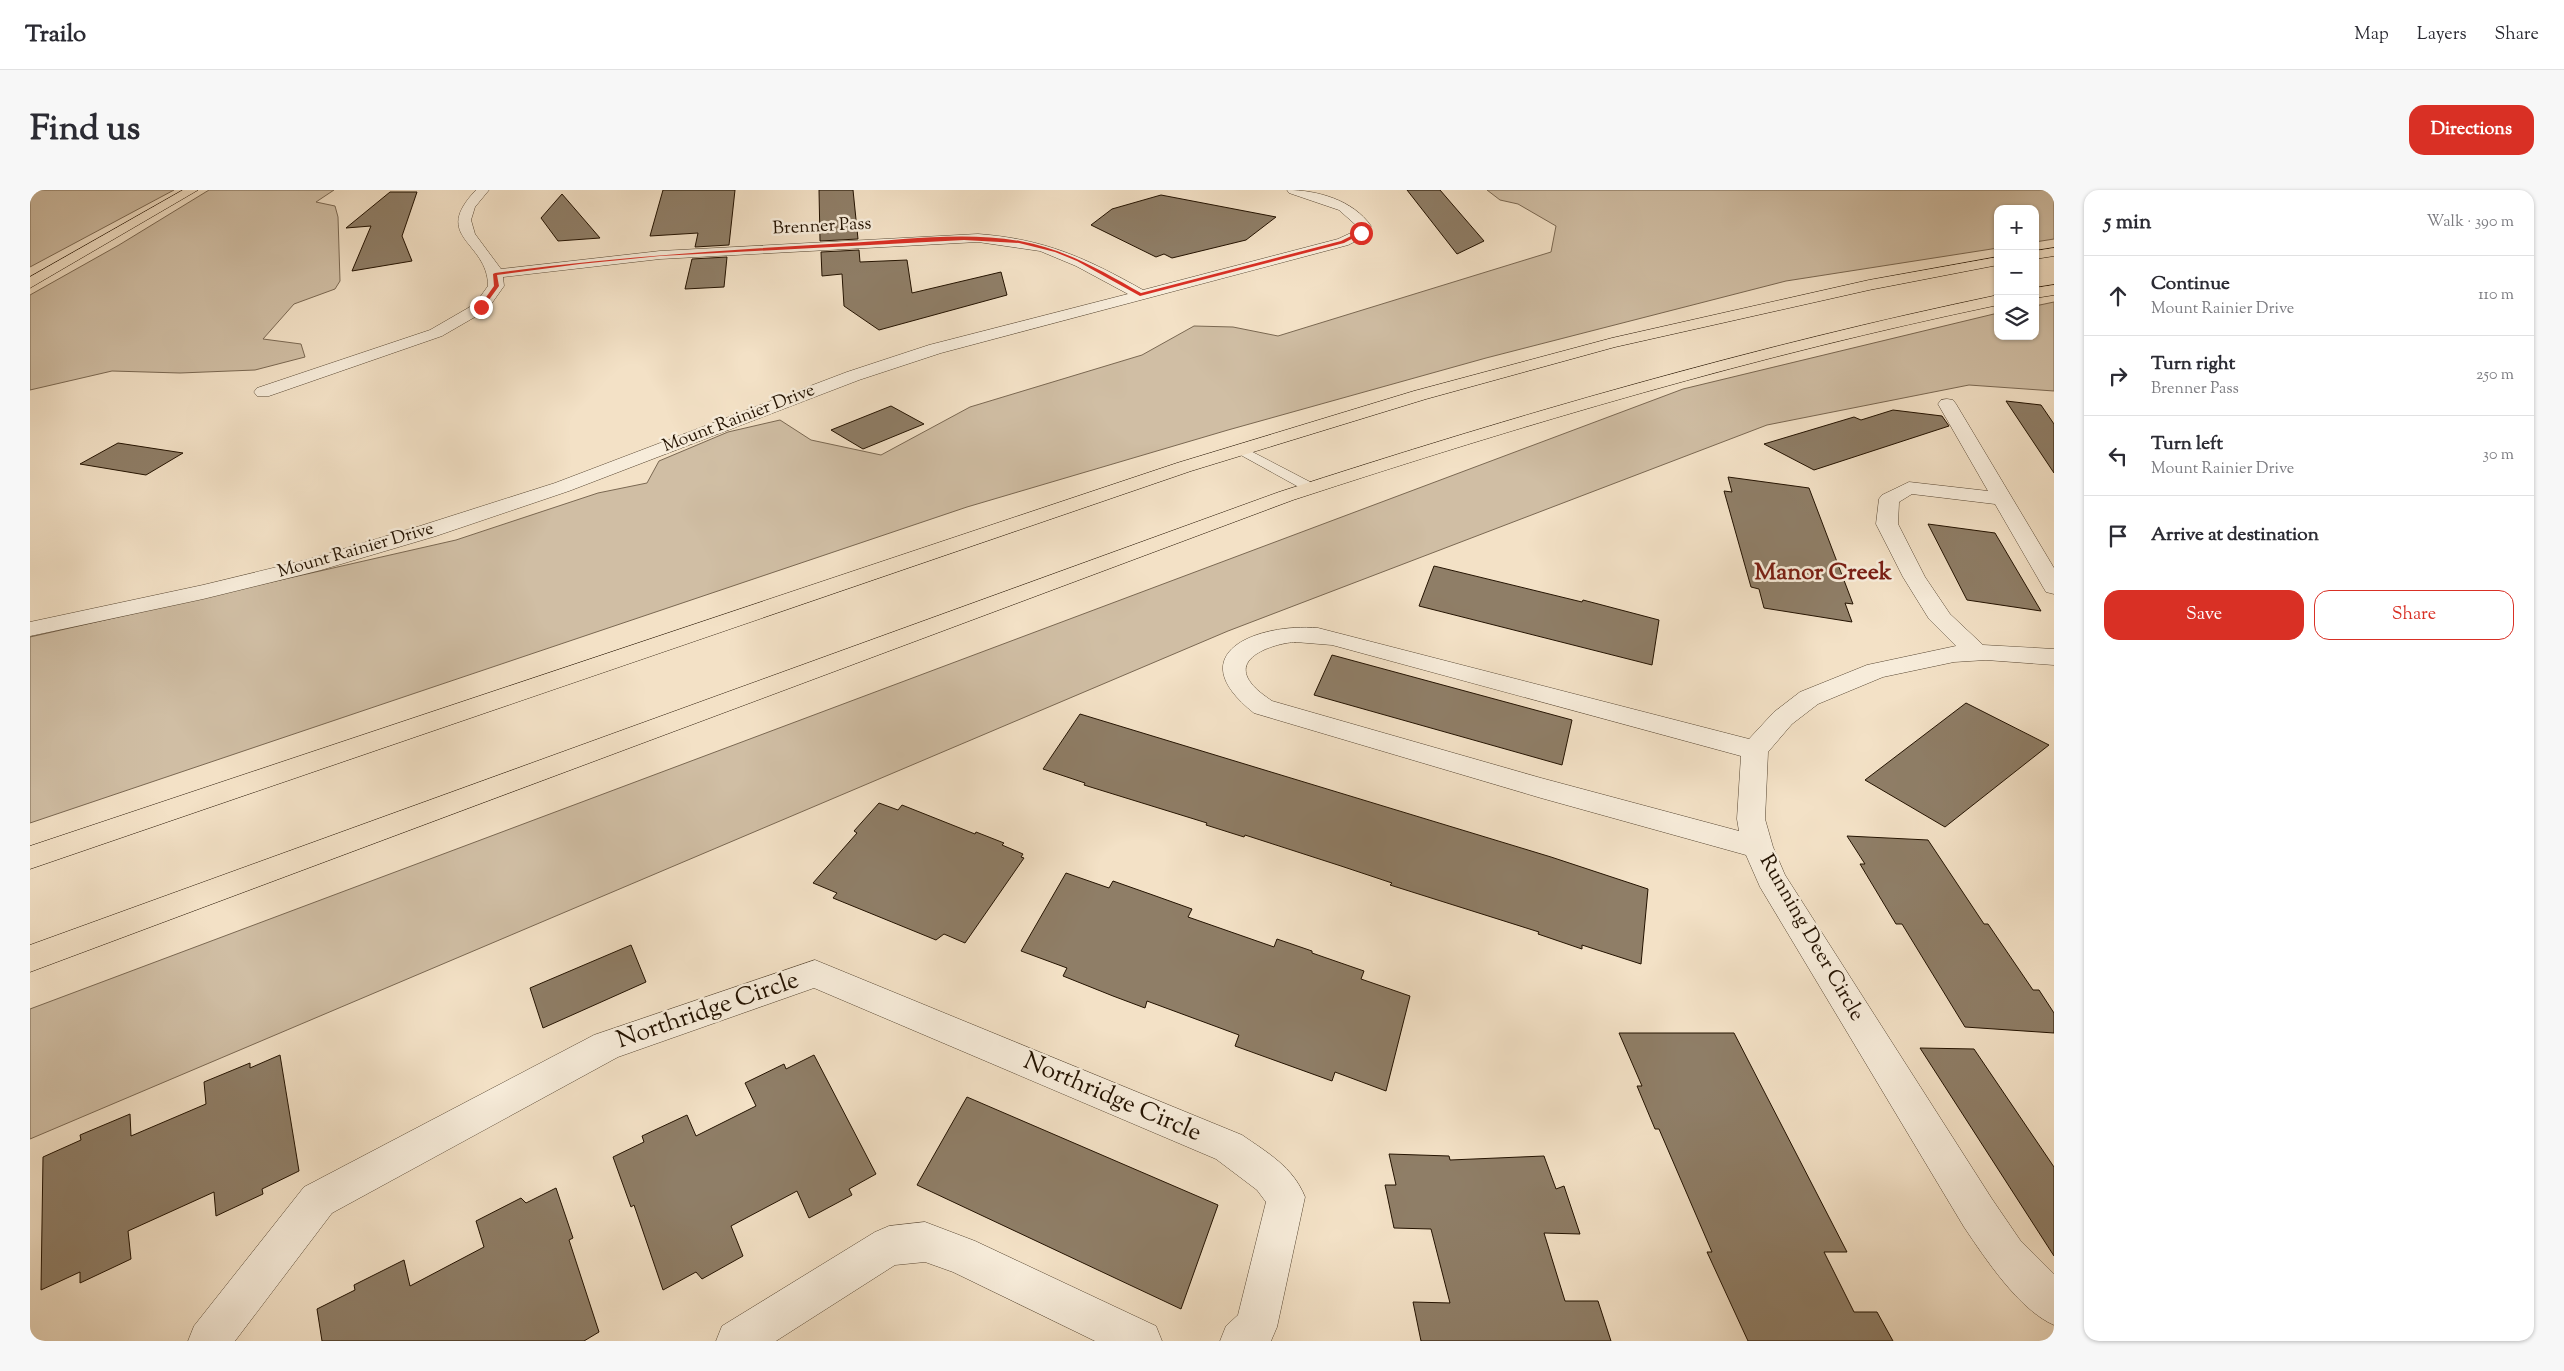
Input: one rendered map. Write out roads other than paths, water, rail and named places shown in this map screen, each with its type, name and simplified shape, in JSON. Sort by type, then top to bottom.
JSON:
[{"type":"main road","points":[[30,282],[192,190]]},
{"type":"main road","points":[[2039,254],[2054,252]]},
{"type":"main road","points":[[30,858],[1028,519],[1241,450],[1420,395],[1612,343],[1860,287],[1994,262]]},
{"type":"main road","points":[[2039,292],[2054,290]]},
{"type":"main road","points":[[30,958],[1130,552],[1312,488],[1470,436],[1668,378],[1886,324],[1994,301]]},
{"type":"street","points":[[263,392],[392,350],[450,326],[481,307],[496,286],[495,274],[492,265],[463,227],[463,216],[470,204],[484,190]]},
{"type":"street","name":"Mount Rainier Drive","points":[[30,629],[277,574],[428,532],[562,486],[853,376],[935,349],[1343,242],[1361,233],[1364,226],[1362,220],[1353,212],[1293,190]]},
{"type":"street","name":"Brenner Pass","points":[[495,274],[580,262],[660,255],[978,238],[1019,242],[1057,251],[1079,260],[1140,294]]},
{"type":"street","points":[[1947,404],[2054,587]]},
{"type":"street","points":[[1977,652],[1941,619],[1914,577],[1887,524],[1889,499],[1909,488],[2003,498]]},
{"type":"street","points":[[1758,847],[1542,788],[1263,707],[1248,695],[1236,679],[1236,663],[1249,645],[1270,637],[1309,634],[1334,638],[1755,750],[1784,718],[1809,698],[1876,671],[1954,654],[1977,652],[2054,657]]},
{"type":"street","name":"Running Deer Circle","points":[[1755,750],[1751,819],[1758,847],[1771,879],[1978,1213],[2006,1254],[2054,1304]]},
{"type":"street","name":"Northridge Circle","points":[[210,1341],[318,1200],[606,1046],[815,974],[1229,1147],[1270,1177],[1286,1197],[1256,1327],[1241,1341]]},
{"type":"street","points":[[737,1341],[889,1246],[925,1242],[961,1255],[1141,1341]]},
{"type":"lane","points":[[1241,450],[1312,488]]},
{"type":"district","name":"Manor Creek","points":[[1823,573]]}]
